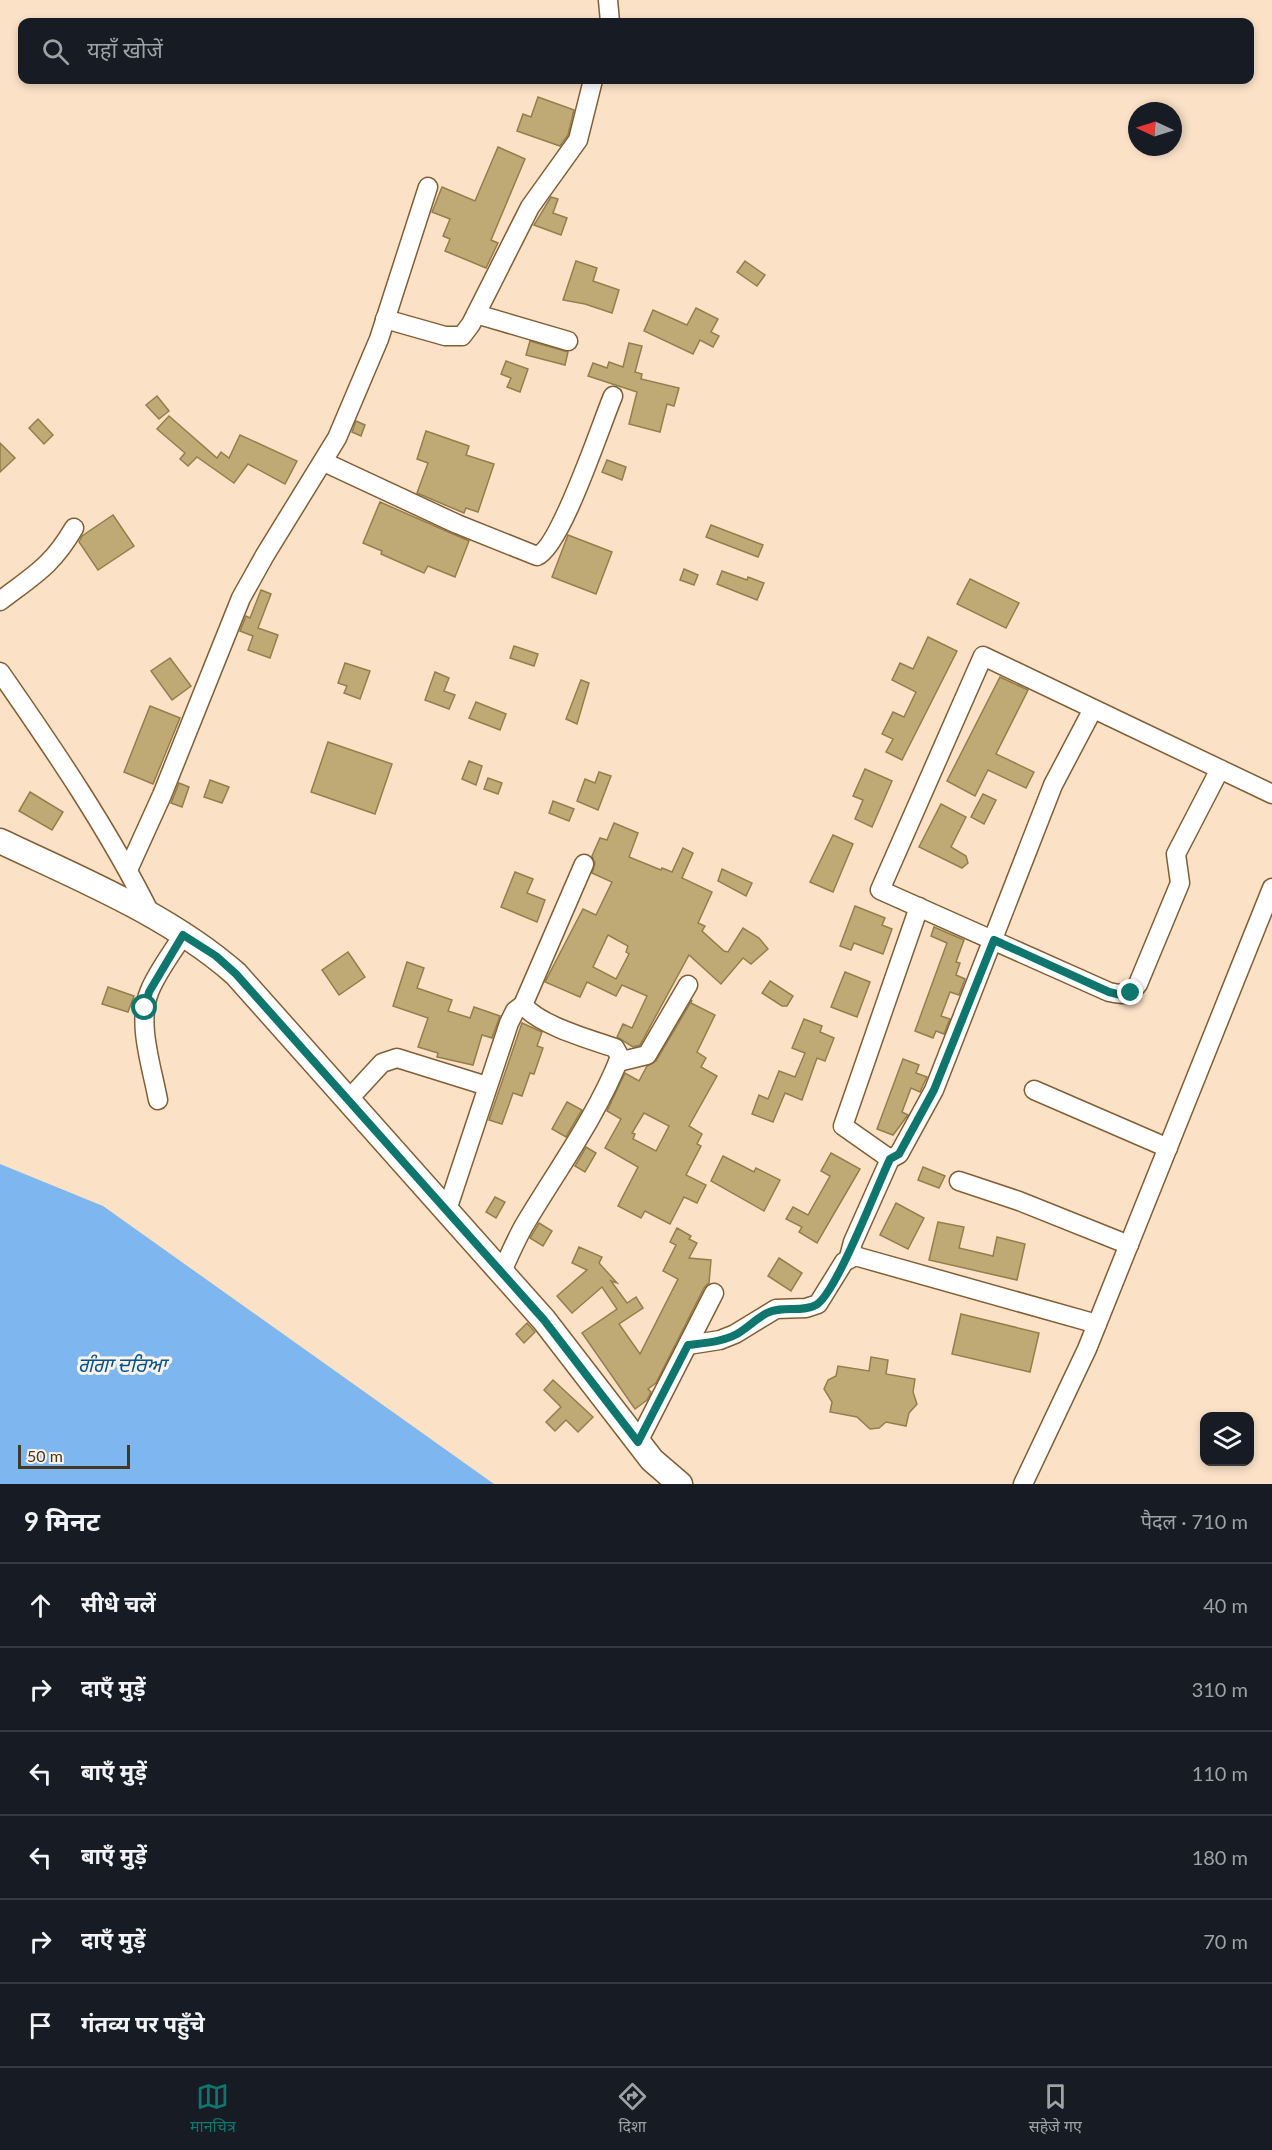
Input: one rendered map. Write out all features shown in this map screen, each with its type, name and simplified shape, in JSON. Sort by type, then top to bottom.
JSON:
[{"type":"main road","points":[[0,841],[101,889],[153,918],[216,956],[236,974],[544,1320],[652,1460],[680,1484]]},
{"type":"street","points":[[608,0],[610,18]]},
{"type":"street","points":[[385,319],[458,338],[471,324],[530,207],[578,140],[593,84]]},
{"type":"street","points":[[128,870],[162,795],[241,598],[265,555],[324,462],[354,398],[385,319],[428,187]]},
{"type":"street","points":[[476,314],[568,341]]},
{"type":"street","points":[[324,462],[457,524],[537,556],[549,547],[571,503],[612,396]]},
{"type":"street","points":[[0,601],[45,567],[58,554],[74,528]]},
{"type":"street","points":[[1220,769],[1176,854],[1180,883],[1131,993],[1125,996],[1109,992],[880,890],[983,656],[1093,709],[1220,769],[1272,794]]},
{"type":"street","points":[[0,672],[89,804],[153,918]]},
{"type":"street","points":[[688,1345],[720,1340],[735,1334],[776,1309],[806,1308],[818,1304],[849,1257],[853,1242],[890,1159],[899,1154],[934,1090],[1053,785],[1093,709]]},
{"type":"street","points":[[447,1210],[471,1145],[509,1023],[514,1011],[524,1005],[584,864]]},
{"type":"street","points":[[1023,1484],[1097,1324],[1272,888]]},
{"type":"street","points":[[890,1159],[843,1126],[919,907]]},
{"type":"street","points":[[158,1100],[146,1034],[145,1008],[149,992],[183,935]]},
{"type":"street","points":[[618,1062],[647,1055],[688,985]]},
{"type":"street","points":[[501,1273],[526,1221],[575,1144],[618,1062],[620,1053],[615,1048],[533,1014],[524,1005]]},
{"type":"street","points":[[347,1101],[382,1063],[397,1058],[488,1086]]},
{"type":"street","points":[[1034,1089],[1168,1148]]},
{"type":"street","points":[[959,1181],[1019,1201],[1129,1245]]},
{"type":"street","points":[[849,1257],[861,1256],[1097,1324]]},
{"type":"street","points":[[638,1442],[714,1293]]},
{"type":"water","name":"ਗੰਗਾ ਦਰਿਆ","points":[[0,1164],[103,1206],[494,1484],[0,1484]]},
{"type":"building","points":[[538,97],[574,110],[568,135],[560,146],[517,131],[523,114],[531,117]]},
{"type":"building","points":[[498,147],[525,159],[491,240],[498,243],[486,268],[445,251],[450,239],[443,236],[450,219],[432,212],[442,187],[475,201]]},
{"type":"building","points":[[551,197],[558,199],[553,213],[567,218],[561,235],[534,225]]},
{"type":"building","points":[[576,261],[597,268],[593,281],[619,290],[612,313],[563,300]]},
{"type":"building","points":[[745,261],[765,275],[757,286],[737,272]]},
{"type":"building","points":[[696,308],[718,319],[711,332],[719,336],[713,347],[700,340],[693,354],[644,331],[653,310],[687,325]]},
{"type":"building","points":[[530,341],[568,352],[565,365],[526,355]]},
{"type":"building","points":[[629,343],[642,346],[635,372],[642,374],[641,379],[679,388],[674,406],[667,404],[660,432],[629,424],[637,392],[588,376],[593,363],[607,368],[609,362],[623,367]]},
{"type":"building","points":[[506,361],[528,369],[520,392],[507,387],[511,378],[501,374]]},
{"type":"building","points":[[157,396],[169,411],[159,419],[146,405]]},
{"type":"building","points":[[169,416],[217,458],[221,452],[229,458],[240,435],[297,461],[285,484],[248,464],[234,483],[197,457],[188,466],[180,459],[185,453],[157,429]]},
{"type":"building","points":[[38,419],[53,435],[44,444],[29,428]]},
{"type":"building","points":[[356,421],[365,425],[361,436],[352,432]]},
{"type":"building","points":[[426,431],[469,446],[466,455],[494,464],[478,512],[466,508],[464,513],[417,493],[428,463],[417,459]]},
{"type":"building","points":[[0,443],[15,458],[0,472]]},
{"type":"building","points":[[607,460],[626,467],[622,480],[602,472]]},
{"type":"building","points":[[380,502],[469,541],[455,577],[428,566],[424,573],[381,554],[382,551],[363,543]]},
{"type":"building","points":[[113,515],[134,546],[98,570],[79,542],[82,536]]},
{"type":"building","points":[[711,525],[763,545],[758,557],[706,537]]},
{"type":"building","points":[[568,535],[612,552],[596,594],[552,577]]},
{"type":"building","points":[[684,569],[698,575],[694,585],[680,580]]},
{"type":"building","points":[[722,571],[764,583],[757,600],[717,584]]},
{"type":"building","points":[[970,579],[1019,603],[1006,628],[957,604]]},
{"type":"building","points":[[261,590],[271,594],[258,628],[278,635],[270,658],[248,650],[253,636],[240,631],[246,616],[250,618]]},
{"type":"building","points":[[928,637],[957,651],[902,760],[886,752],[893,739],[882,734],[893,712],[904,717],[916,692],[892,680],[900,663],[913,669]]},
{"type":"building","points":[[514,646],[538,654],[534,666],[510,658]]},
{"type":"building","points":[[170,658],[191,686],[172,700],[151,671]]},
{"type":"building","points":[[345,663],[370,671],[360,699],[344,693],[347,686],[338,683]]},
{"type":"building","points":[[435,672],[449,678],[444,691],[455,695],[449,709],[425,700]]},
{"type":"building","points":[[1000,677],[1028,690],[996,754],[1034,772],[1026,788],[988,770],[975,796],[947,781]]},
{"type":"building","points":[[581,680],[589,683],[577,724],[566,719]]},
{"type":"building","points":[[476,702],[506,714],[500,730],[469,718]]},
{"type":"building","points":[[150,706],[180,718],[153,784],[124,772]]},
{"type":"building","points":[[328,742],[392,764],[375,814],[311,792]]},
{"type":"building","points":[[469,761],[482,766],[476,785],[462,779]]},
{"type":"building","points":[[865,769],[892,781],[872,827],[855,819],[863,800],[853,796]]},
{"type":"building","points":[[599,772],[611,776],[598,810],[577,801],[585,779],[595,783]]},
{"type":"building","points":[[488,778],[502,783],[498,794],[484,789]]},
{"type":"building","points":[[210,780],[229,787],[222,803],[204,797]]},
{"type":"building","points":[[179,783],[189,787],[182,807],[171,803]]},
{"type":"building","points":[[30,792],[63,812],[52,830],[19,811]]},
{"type":"building","points":[[983,794],[996,800],[984,824],[971,817]]},
{"type":"building","points":[[553,801],[574,809],[569,821],[549,813]]},
{"type":"building","points":[[941,804],[966,817],[951,847],[966,856],[968,863],[962,868],[919,847]]},
{"type":"building","points":[[614,823],[638,833],[629,857],[672,872],[683,848],[693,853],[682,878],[712,892],[698,923],[705,926],[702,931],[728,952],[743,928],[759,938],[768,949],[751,964],[743,958],[721,984],[689,955],[640,1045],[633,1047],[617,1037],[623,1024],[632,1028],[647,996],[622,985],[616,996],[587,982],[580,997],[545,982],[583,909],[596,915],[612,882],[592,873],[595,863],[592,856],[600,838],[607,840]],"holes":[[[608,935],[628,946],[626,952],[629,954],[616,979],[593,967]]]},
{"type":"building","points":[[833,835],[853,844],[833,892],[810,882]]},
{"type":"building","points":[[722,869],[752,883],[746,896],[718,881]]},
{"type":"building","points":[[515,872],[533,879],[527,893],[545,900],[537,922],[501,907]]},
{"type":"building","points":[[855,906],[885,918],[882,925],[892,929],[883,954],[854,943],[851,950],[840,946]]},
{"type":"building","points":[[934,927],[964,940],[956,962],[960,963],[956,975],[965,979],[959,995],[950,992],[941,1016],[950,1019],[944,1034],[936,1031],[933,1038],[915,1031],[947,943],[931,936]]},
{"type":"building","points":[[348,952],[365,977],[339,995],[322,970]]},
{"type":"building","points":[[407,962],[424,968],[417,988],[452,1000],[448,1011],[470,1018],[474,1007],[500,1016],[492,1038],[482,1035],[473,1065],[437,1057],[438,1053],[418,1047],[428,1018],[393,1006]]},
{"type":"building","points":[[845,972],[870,982],[857,1017],[831,1007]]},
{"type":"building","points":[[770,981],[793,996],[787,1006],[782,1006],[762,993]]},
{"type":"building","points":[[108,987],[134,996],[128,1012],[102,1004]]},
{"type":"building","points":[[692,1000],[691,1003],[715,1015],[697,1052],[706,1058],[701,1067],[717,1076],[689,1126],[702,1134],[697,1144],[701,1146],[686,1175],[706,1185],[697,1203],[684,1197],[670,1224],[645,1211],[641,1218],[618,1206],[638,1167],[605,1148],[621,1119],[607,1111],[625,1073],[639,1081],[647,1066],[656,1061]],"holes":[[[644,1113],[669,1126],[656,1151],[633,1139],[635,1134],[632,1133]]]},
{"type":"building","points":[[804,1019],[822,1026],[820,1032],[834,1038],[825,1061],[817,1058],[802,1100],[785,1093],[773,1122],[752,1114],[759,1095],[768,1099],[779,1071],[795,1077],[805,1053],[792,1048]]},
{"type":"building","points":[[522,1023],[542,1032],[537,1046],[543,1048],[534,1074],[530,1073],[522,1096],[513,1093],[502,1124],[489,1120]]},
{"type":"building","points":[[903,1059],[919,1065],[916,1073],[927,1077],[920,1092],[911,1088],[902,1112],[908,1115],[893,1135],[877,1129]]},
{"type":"building","points":[[567,1102],[582,1110],[566,1137],[552,1129]]},
{"type":"building","points":[[586,1147],[596,1153],[585,1172],[575,1166]]},
{"type":"building","points":[[831,1153],[860,1169],[817,1243],[799,1232],[802,1227],[786,1219],[793,1207],[808,1215],[830,1176],[821,1171]]},
{"type":"building","points":[[723,1156],[754,1172],[756,1168],[780,1180],[764,1211],[711,1181]]},
{"type":"building","points":[[923,1167],[945,1176],[939,1188],[918,1180]]},
{"type":"building","points":[[495,1197],[505,1202],[496,1218],[486,1212]]},
{"type":"building","points":[[896,1203],[924,1218],[908,1249],[880,1235]]},
{"type":"building","points":[[938,1222],[964,1227],[959,1248],[993,1256],[997,1237],[1025,1244],[1017,1280],[929,1260]]},
{"type":"building","points":[[539,1223],[552,1231],[543,1246],[530,1238]]},
{"type":"building","points":[[677,1228],[691,1236],[689,1239],[697,1243],[689,1258],[711,1260],[709,1283],[704,1288],[656,1383],[648,1389],[651,1392],[647,1400],[635,1409],[582,1333],[617,1309],[602,1287],[572,1313],[557,1296],[587,1270],[572,1263],[579,1247],[602,1257],[599,1263],[617,1283],[611,1281],[627,1303],[636,1297],[643,1308],[619,1324],[640,1354],[678,1279],[663,1271],[676,1245],[670,1242]]},
{"type":"building","points":[[779,1258],[802,1273],[791,1291],[768,1276]]},
{"type":"building","points":[[961,1314],[1039,1333],[1030,1372],[952,1354]]},
{"type":"building","points":[[527,1323],[535,1332],[524,1343],[516,1334]]},
{"type":"building","points":[[871,1357],[888,1360],[886,1374],[915,1379],[913,1392],[917,1404],[909,1413],[906,1426],[886,1422],[879,1428],[870,1429],[857,1417],[830,1412],[832,1402],[824,1389],[828,1380],[836,1376],[838,1366],[869,1371]]},
{"type":"building","points":[[553,1380],[593,1417],[578,1432],[566,1420],[555,1431],[546,1422],[561,1407],[544,1390]]},
{"type":"route","points":[[145,1008],[149,992],[157,976],[183,935],[216,956],[236,974],[322,1074],[544,1320],[638,1442],[688,1345],[720,1340],[735,1334],[776,1309],[813,1307],[823,1299],[849,1257],[853,1242],[890,1159],[899,1154],[934,1090],[994,940],[1109,992],[1125,996],[1131,993]]}]
